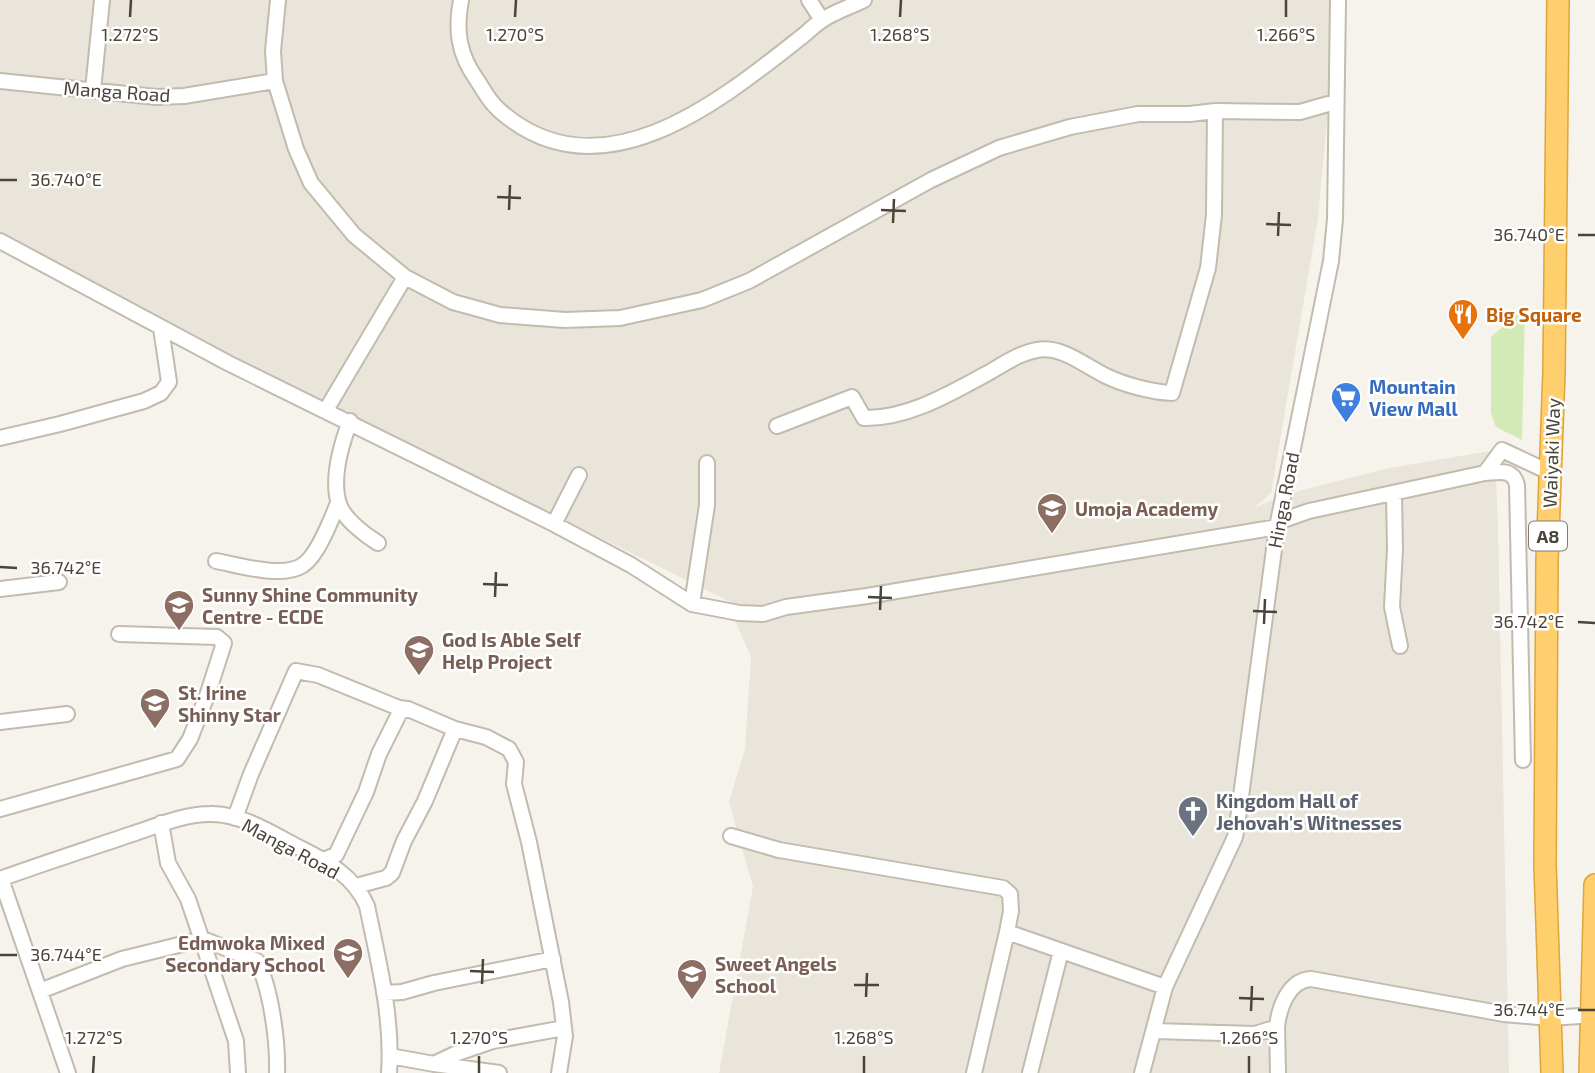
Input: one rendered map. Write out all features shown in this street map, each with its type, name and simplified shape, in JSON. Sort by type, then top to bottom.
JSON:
[{"type":"highway","name":"Waiyaki Way","points":[[1552,1073],[1545,864],[1547,561],[1551,473],[1558,0]]},
{"type":"highway","points":[[1590,1073],[1595,885]]},
{"type":"street","points":[[93,90],[102,0]]},
{"type":"street","points":[[278,0],[273,51],[275,82],[310,183],[354,235],[405,277],[453,302],[500,315],[565,320],[620,318],[702,300],[749,281],[931,180],[999,148],[1070,127],[1138,114],[1300,112],[1336,104]]},
{"type":"street","points":[[461,0],[458,43],[468,69],[487,99],[517,125],[544,138],[586,147],[624,142],[677,124],[742,82],[822,20],[864,0]]},
{"type":"street","points":[[809,0],[822,20]]},
{"type":"street","name":"Hinga Road","points":[[1142,1073],[1166,987],[1235,837],[1278,524],[1331,261],[1335,219],[1338,0]]},
{"type":"street","name":"Manga Road","points":[[0,81],[156,97],[184,96],[275,82]]},
{"type":"street","points":[[777,426],[852,397],[864,418],[899,414],[944,396],[1018,356],[1039,349],[1060,352],[1107,376],[1159,393],[1172,393],[1208,268],[1214,215],[1215,111]]},
{"type":"street","points":[[0,241],[161,328],[554,524],[631,565],[692,604],[739,613],[762,614],[786,607],[867,596],[1278,524],[1309,510],[1485,473],[1507,471],[1513,475],[1517,485],[1523,760]]},
{"type":"street","points":[[327,410],[405,277]]},
{"type":"street","points":[[0,438],[99,414],[145,401],[161,393],[169,382],[161,328]]},
{"type":"street","points":[[216,561],[261,570],[287,570],[304,565],[321,541],[338,503],[337,469],[350,421]]},
{"type":"street","points":[[1485,473],[1502,450],[1551,473]]},
{"type":"street","points":[[692,604],[708,505],[707,463]]},
{"type":"street","points":[[1513,475],[1551,473]]},
{"type":"street","points":[[554,524],[579,475]]},
{"type":"street","points":[[1394,493],[1392,607],[1400,646]]},
{"type":"street","points":[[338,503],[357,527],[378,543]]},
{"type":"street","points":[[0,589],[59,582]]},
{"type":"street","points":[[0,809],[177,759],[208,693],[224,643],[217,637],[119,634]]},
{"type":"street","points":[[235,818],[296,671],[318,675],[455,729],[486,737],[509,750],[516,762],[514,784],[553,959],[564,1028],[559,1073]]},
{"type":"street","points":[[323,860],[336,855],[366,792],[379,754],[396,718],[400,712],[408,709]]},
{"type":"street","points":[[0,722],[66,714]]},
{"type":"street","points":[[356,886],[386,878],[391,873],[455,729]]},
{"type":"street","name":"Manga Road","points":[[1,879],[161,823],[212,814],[235,818],[260,828],[337,868],[356,886],[367,906],[384,993],[389,1073]]},
{"type":"street","points":[[161,823],[168,863],[188,899],[236,1041],[238,1073]]},
{"type":"street","points":[[731,836],[779,850],[1003,888],[1010,894],[1011,911],[1007,932],[974,1073]]},
{"type":"street","points":[[1,879],[68,1073]]},
{"type":"street","points":[[1007,932],[1166,987]]},
{"type":"street","points":[[40,991],[129,956],[202,939],[257,961],[262,971],[273,1020],[276,1073]]},
{"type":"street","points":[[1030,1073],[1061,951]]},
{"type":"street","points":[[384,993],[402,992],[553,959]]},
{"type":"street","points":[[1278,1073],[1278,1018],[1292,988],[1299,981],[1311,979],[1504,1014],[1550,1018],[1593,1015]]},
{"type":"street","points":[[1154,1031],[1255,1034],[1277,1027]]},
{"type":"street","points":[[434,1064],[493,1041],[564,1028]]},
{"type":"street","points":[[390,1056],[499,1073]]},
{"type":"shaded area","points":[[0,0],[1338,0],[1318,218],[1271,493],[1255,507],[1295,492],[1390,468],[1490,451],[1496,481],[1498,526],[1509,1073],[719,1073],[753,887],[729,802],[745,749],[751,657],[733,616],[848,600],[741,607],[0,242]]},
{"type":"green space","points":[[1525,307],[1522,440],[1496,427],[1491,413],[1491,337]]},
{"type":"place","name":"Big Square","points":[[1463,341]]},
{"type":"place","name":"Mountain View Mall","points":[[1346,424]]},
{"type":"place","name":"Umoja Academy","points":[[1052,535]]},
{"type":"place","name":"Sunny Shine Community Centre - ECDE","points":[[179,632]]},
{"type":"place","name":"God Is Able Self Help Project","points":[[419,677]]},
{"type":"place","name":"St. Irine Shinny Star","points":[[155,730]]},
{"type":"place","name":"Kingdom Hall of Jehovah's Witnesses","points":[[1193,838]]},
{"type":"place","name":"Edmwoka Mixed Secondary School","points":[[348,980]]},
{"type":"place","name":"Sweet Angels School","points":[[692,1001]]}]
